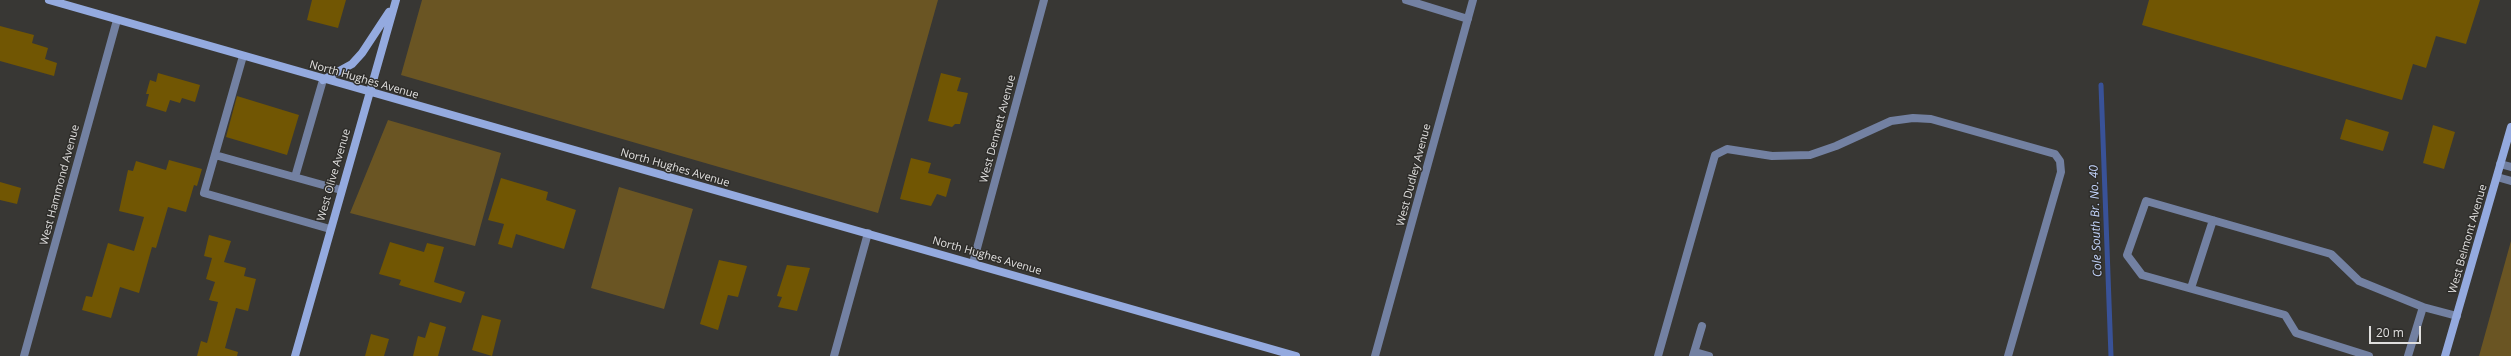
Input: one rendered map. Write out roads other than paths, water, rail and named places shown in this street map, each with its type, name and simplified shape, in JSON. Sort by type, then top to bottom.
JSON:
[{"type":"street","name":"North Hughes Avenue","points":[[49,0],[70,3],[117,20],[323,80],[868,233],[1296,356]]},
{"type":"street","name":"West Dennett Avenue","points":[[973,263],[1044,0]]},
{"type":"street","points":[[1406,0],[1468,19]]},
{"type":"street","name":"West Dudley Avenue","points":[[1375,356],[1473,0]]},
{"type":"street","points":[[295,177],[323,80],[352,64],[362,54],[395,2]]},
{"type":"street","name":"West Olive Avenue","points":[[295,356],[395,2]]},
{"type":"street","name":"West Hammond Avenue","points":[[24,356],[117,20]]},
{"type":"street","points":[[242,56],[204,193],[330,229]]},
{"type":"street","points":[[1658,356],[1715,155],[1727,149],[1772,156],[1810,155],[1836,146],[1891,121],[1913,118],[1931,119],[2035,146],[2055,154],[2060,162],[2061,172],[2008,356]]},
{"type":"street","name":"West Belmont Avenue","points":[[2445,356],[2511,127]]},
{"type":"street","points":[[215,155],[341,190]]},
{"type":"street","points":[[2500,164],[2511,167]]},
{"type":"street","points":[[2497,177],[2511,181]]},
{"type":"street","points":[[2369,356],[2296,332],[2284,315],[2142,275],[2128,255],[2146,201],[2331,254],[2359,281],[2423,307],[2457,316]]},
{"type":"street","points":[[2191,288],[2212,220]]},
{"type":"street","points":[[834,356],[868,233]]},
{"type":"street","points":[[2408,356],[2423,307]]},
{"type":"street","points":[[1702,326],[1694,354],[1709,356]]},
{"type":"waterway","name":"Cole South Br. No. 40","points":[[2101,85],[2111,356]]}]
